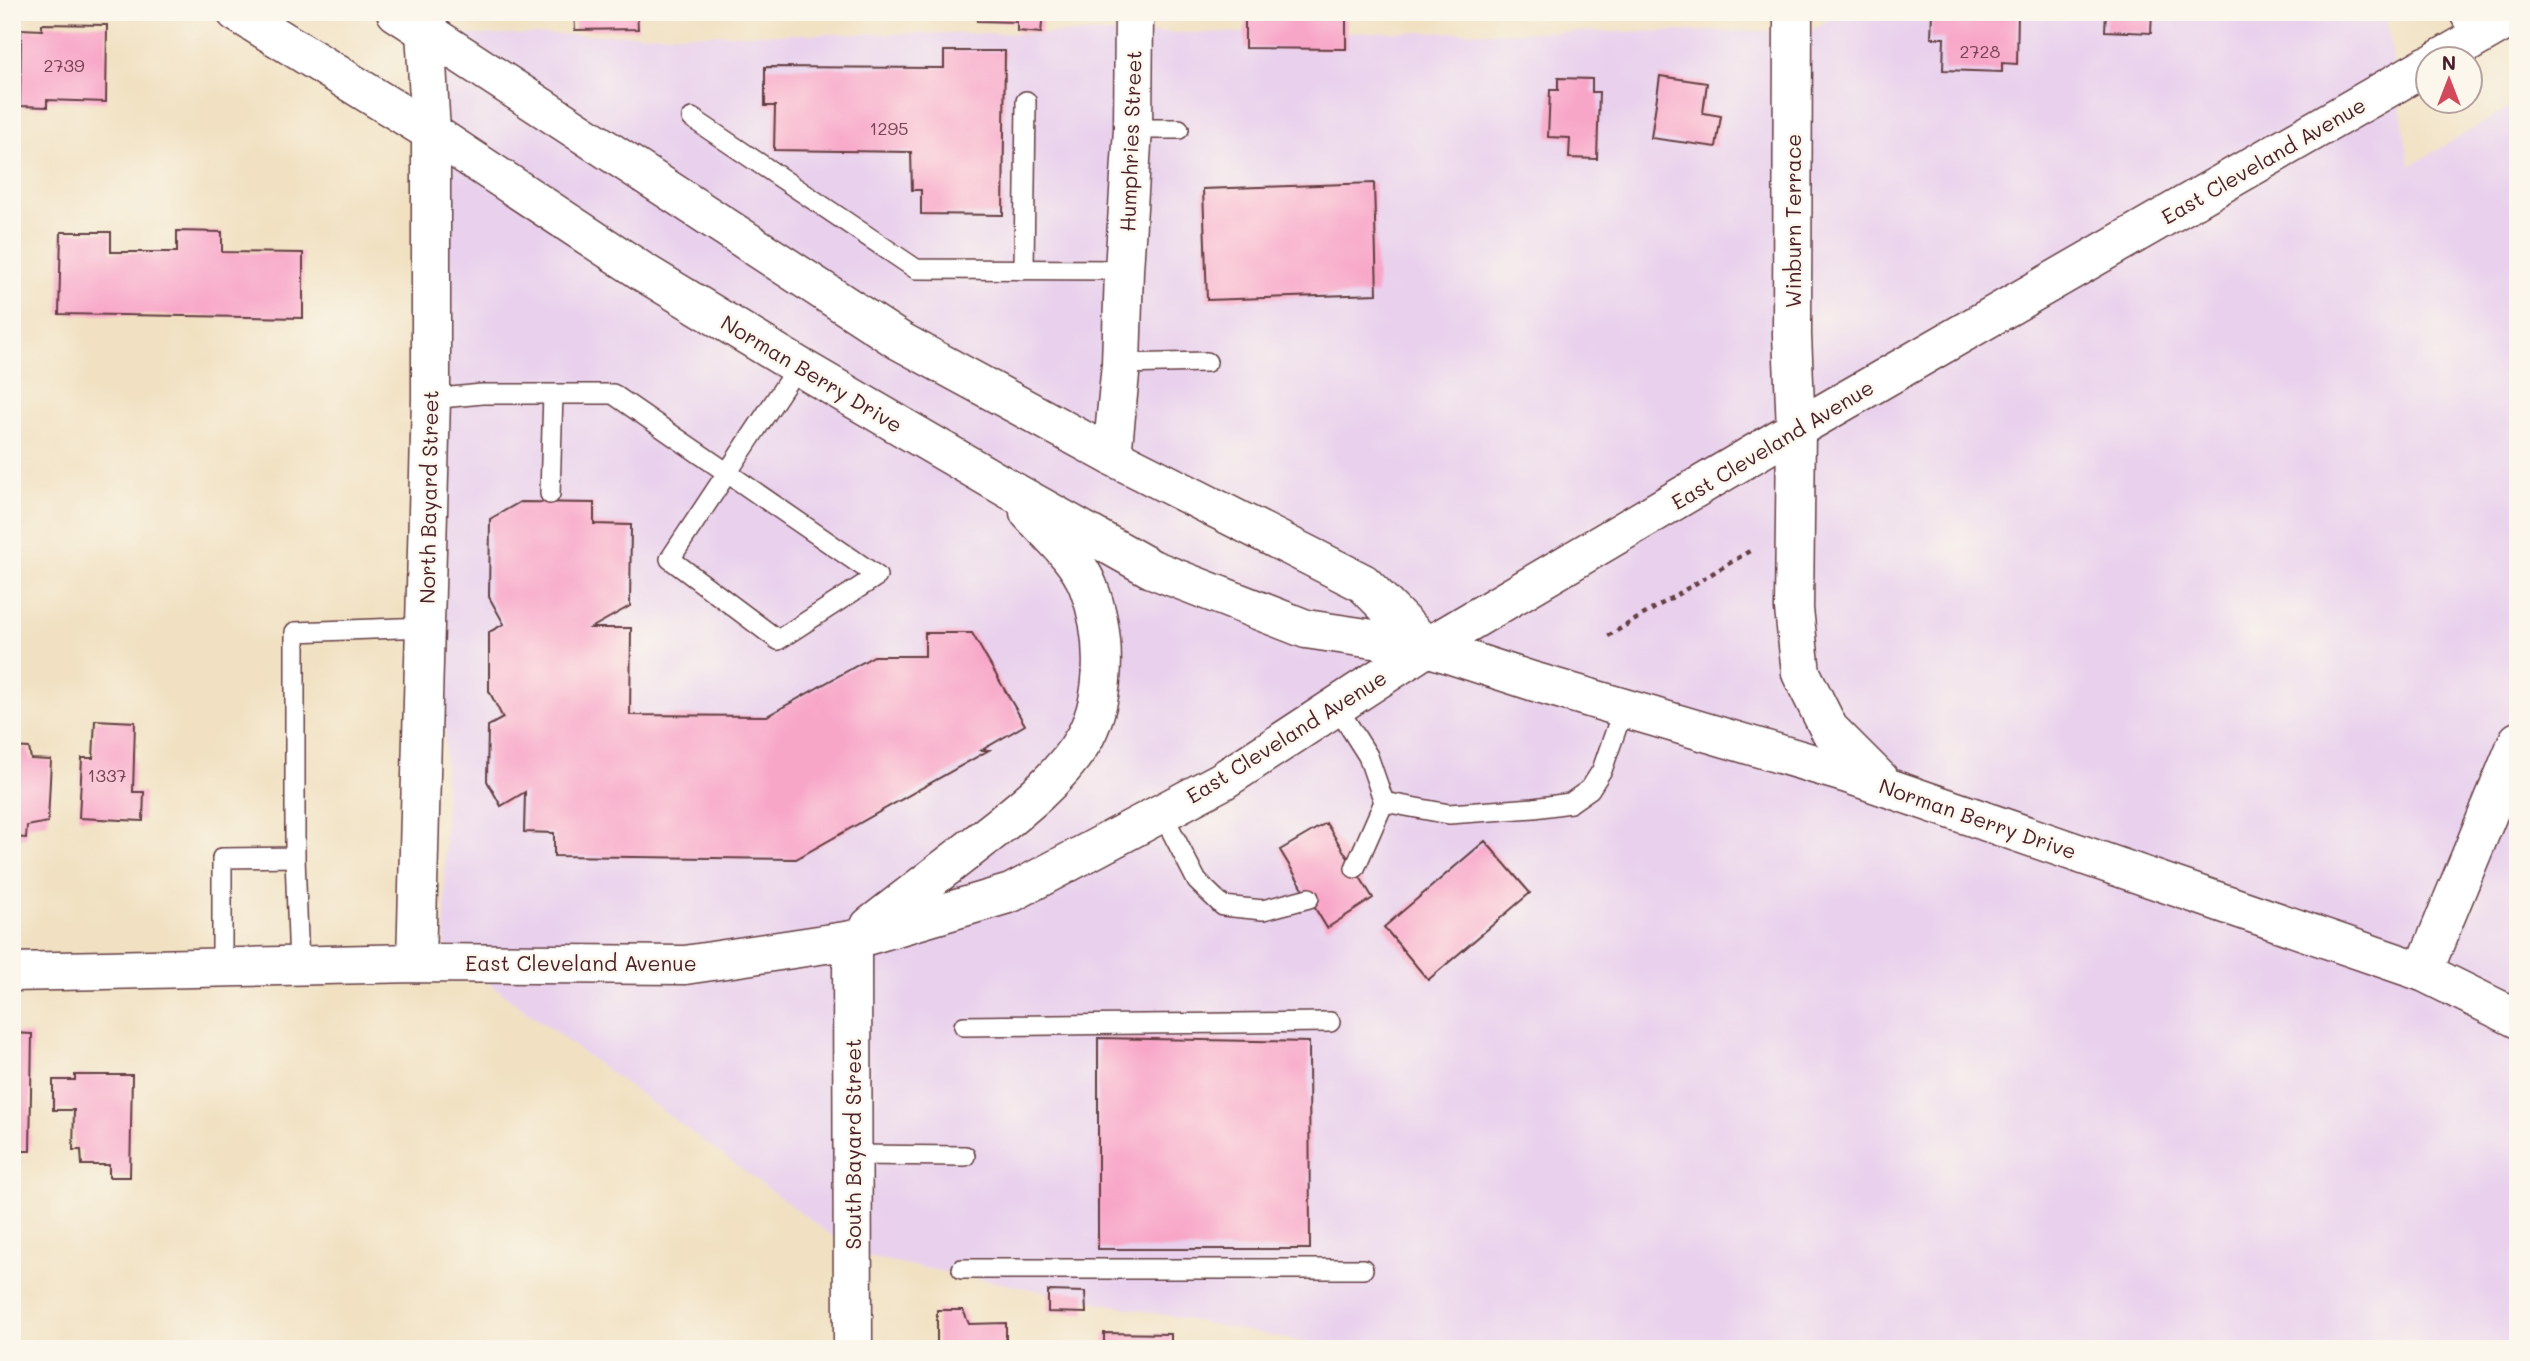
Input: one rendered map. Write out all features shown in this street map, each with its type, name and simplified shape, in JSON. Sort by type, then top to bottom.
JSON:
[{"type":"main road","name":"Norman Berry Drive","points":[[236,12],[431,132],[643,272],[797,366],[1152,569],[1306,629],[1427,647],[1886,787],[2423,972],[2518,1018]]},
{"type":"main road","name":"Humphries Street","points":[[1112,456],[1121,364],[1133,130],[1134,12]]},
{"type":"main road","name":"Winburn Terrace","points":[[1793,12],[1792,335],[1797,429],[1794,609],[1801,673],[1829,729],[1886,787]]},
{"type":"main road","points":[[2449,46],[2465,26],[2518,14]]},
{"type":"main road","name":"Norman Berry Drive","points":[[417,19],[900,341],[1112,456],[1363,583],[1427,647]]},
{"type":"main road","name":"North Bayard Street","points":[[416,963],[432,398],[431,132],[417,19]]},
{"type":"main road","name":"East Cleveland Avenue","points":[[12,972],[416,963],[685,965],[852,940],[1011,893],[1222,781],[1427,647],[1797,429],[2414,73]]},
{"type":"main road","points":[[852,940],[1025,806],[1053,778],[1084,737],[1098,706],[1100,641],[1098,617],[1088,585],[1071,559],[1007,488]]},
{"type":"main road","points":[[2423,972],[2518,741]]},
{"type":"main road","name":"South Bayard Street","points":[[852,940],[853,1349]]},
{"type":"lane","points":[[1024,270],[1026,101]]},
{"type":"lane","points":[[692,118],[916,269],[1124,270]]},
{"type":"lane","points":[[1133,130],[1179,130]]},
{"type":"lane","points":[[1121,364],[1207,362]]},
{"type":"lane","points":[[432,398],[482,394],[613,394],[725,472],[877,576],[778,640],[670,559],[725,472],[797,366]]},
{"type":"lane","points":[[550,494],[553,394]]},
{"type":"lane","points":[[299,966],[295,857],[295,632],[425,627]]},
{"type":"lane","points":[[1337,707],[1367,756],[1384,802],[1355,868]]},
{"type":"lane","points":[[1384,802],[1449,814],[1570,803],[1590,789],[1602,770],[1624,707]]},
{"type":"lane","points":[[1162,813],[1197,881],[1223,906],[1263,910],[1309,898]]},
{"type":"lane","points":[[222,967],[222,858],[295,857]]},
{"type":"lane","points":[[964,1026],[1330,1022]]},
{"type":"lane","points":[[852,1155],[965,1156]]},
{"type":"lane","points":[[962,1269],[1363,1269]]},
{"type":"path","points":[[1608,636],[1763,544]]},
{"type":"shaded area","points":[[1841,12],[2393,12],[2386,17],[2410,166],[2518,102],[2518,1349],[1338,1349],[858,1255],[445,951],[445,35],[1810,31]]},
{"type":"building","points":[[574,12],[637,12],[638,29],[575,30]]},
{"type":"building","points":[[977,12],[1043,12],[1041,33],[1017,31],[1017,22],[977,21]]},
{"type":"building","points":[[1245,12],[1346,12],[1346,49],[1245,48]]},
{"type":"building","points":[[1932,12],[2018,12],[2017,64],[2002,63],[2002,72],[1943,70],[1944,38],[1931,38]]},
{"type":"building","points":[[2106,12],[2152,12],[2151,33],[2105,31]]},
{"type":"building","points":[[42,24],[107,25],[106,102],[47,100],[47,107],[20,106],[21,29],[42,30]]},
{"type":"building","points":[[944,51],[1005,51],[1003,215],[921,214],[921,190],[912,190],[911,152],[774,150],[775,106],[765,106],[765,67],[944,68]]},
{"type":"building","points":[[1660,76],[1707,83],[1703,113],[1721,116],[1716,147],[1651,138]]},
{"type":"building","points":[[1558,78],[1592,79],[1592,92],[1599,92],[1597,159],[1569,158],[1570,138],[1548,137],[1550,90],[1558,90]]},
{"type":"building","points":[[1374,183],[1377,294],[1207,300],[1203,189]]},
{"type":"building","points":[[177,231],[222,232],[222,252],[303,253],[303,318],[59,314],[61,232],[111,232],[111,252],[177,252]]},
{"type":"building","points":[[520,502],[594,503],[594,524],[631,525],[630,606],[591,628],[631,628],[630,715],[767,716],[874,656],[925,656],[925,633],[972,633],[1025,725],[982,750],[989,750],[796,859],[554,856],[554,833],[524,832],[525,792],[501,806],[487,781],[488,726],[503,718],[489,691],[489,632],[504,624],[489,597],[490,519]]},
{"type":"building","points":[[95,720],[135,722],[133,792],[144,792],[143,821],[79,818],[82,758],[93,758]]},
{"type":"building","points":[[12,747],[29,748],[31,759],[51,760],[48,822],[27,826],[26,838],[12,837]]},
{"type":"building","points":[[1326,823],[1373,898],[1327,928],[1280,850]]},
{"type":"building","points":[[1485,841],[1530,893],[1428,980],[1384,927]]},
{"type":"building","points":[[12,1033],[32,1034],[30,1151],[12,1151]]},
{"type":"building","points":[[1098,1038],[1309,1042],[1310,1249],[1098,1249]]},
{"type":"building","points":[[75,1075],[132,1075],[130,1177],[109,1177],[109,1165],[82,1165],[81,1150],[73,1150],[74,1110],[53,1110],[53,1080],[75,1080]]},
{"type":"building","points":[[1048,1291],[1085,1292],[1086,1313],[1048,1312]]},
{"type":"building","points":[[937,1310],[963,1310],[969,1324],[1006,1323],[1006,1349],[937,1349]]},
{"type":"building","points":[[1104,1333],[1171,1334],[1171,1349],[1104,1349]]}]
